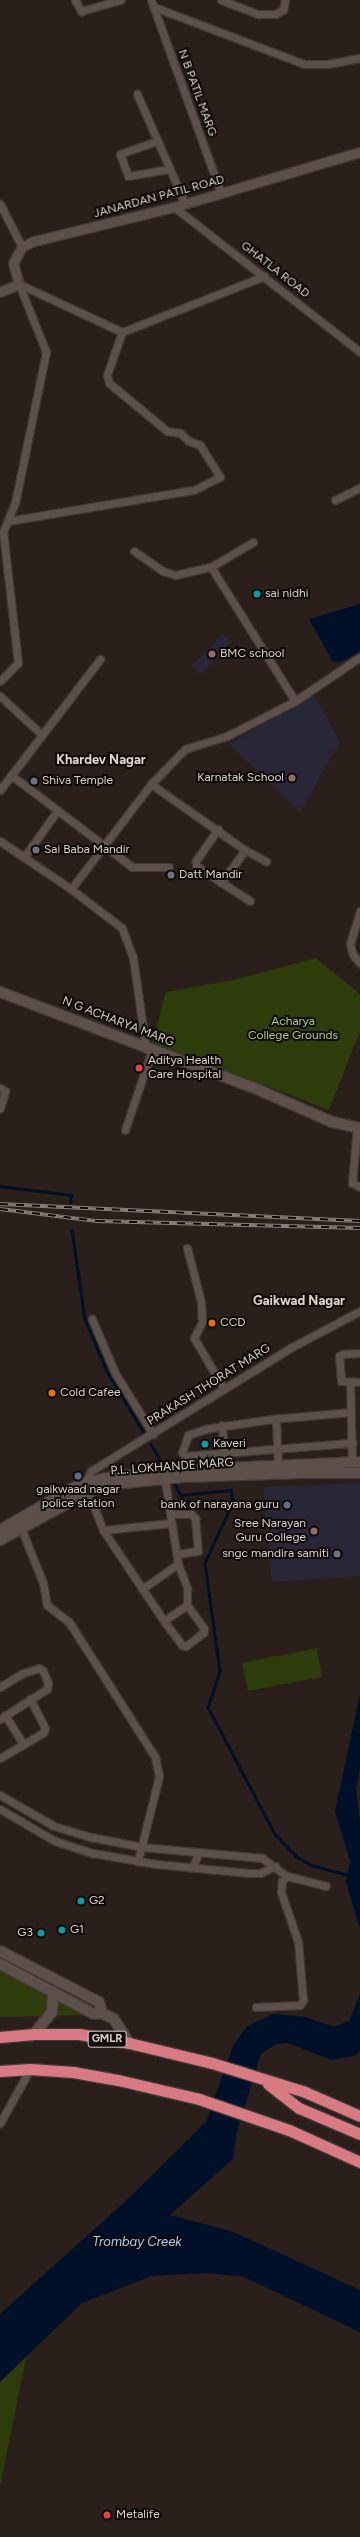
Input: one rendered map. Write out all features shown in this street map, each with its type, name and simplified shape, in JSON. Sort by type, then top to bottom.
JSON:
[{"type":"highway","name":"GMLR","points":[[0,2037],[34,2034],[79,2034],[129,2043],[212,2063],[264,2081],[305,2092],[360,2116]]},
{"type":"highway","points":[[0,2071],[30,2069],[118,2080],[200,2099],[289,2130],[360,2162]]},
{"type":"highway","points":[[264,2081],[299,2108],[360,2134]]},
{"type":"main road","name":"N G ACHARYA MARG","points":[[0,992],[81,1021],[149,1049],[252,1087],[332,1122],[359,1128]]},
{"type":"main road","name":"P.L. LOKHANDE MARG","points":[[0,1530],[87,1487],[164,1475],[225,1468],[253,1471],[278,1466],[356,1463]]},
{"type":"main road","name":"P.L. LOKHANDE MARG","points":[[164,1475],[253,1471],[360,1473]]},
{"type":"main road","name":"P.L. LOKHANDE MARG","points":[[0,1540],[87,1487]]},
{"type":"main road","points":[[0,1951],[99,2002],[102,2013]]},
{"type":"main road","points":[[0,1964],[94,2014],[102,2013],[114,2019],[129,2043]]},
{"type":"main road","points":[[34,2034],[52,2012],[53,1991]]},
{"type":"street","points":[[76,0],[81,11],[120,0]]},
{"type":"street","points":[[221,0],[258,14],[275,14],[283,10],[285,0]]},
{"type":"street","points":[[153,3],[304,64],[328,64],[360,58]]},
{"type":"street","name":"N B PATIL MARG","points":[[153,3],[221,193]]},
{"type":"street","points":[[137,94],[185,204]]},
{"type":"street","points":[[157,141],[120,154],[128,176],[169,169]]},
{"type":"street","name":"JANARDAN PATIL ROAD","points":[[22,247],[34,241],[174,208],[360,152]]},
{"type":"street","points":[[0,204],[22,247],[13,263],[19,284],[46,352],[16,503],[4,532],[18,663],[0,681]]},
{"type":"street","name":"GHATLA ROAD","points":[[174,208],[264,276],[360,352]]},
{"type":"street","points":[[0,292],[19,284],[122,332],[264,276]]},
{"type":"street","points":[[8,521],[194,490],[220,476],[200,445],[189,441],[180,433],[167,431],[109,383],[107,375],[122,332]]},
{"type":"street","points":[[335,500],[360,488]]},
{"type":"street","points":[[134,551],[163,571],[176,575],[211,567],[253,542]]},
{"type":"street","points":[[211,567],[296,701]]},
{"type":"street","points":[[72,889],[106,847],[151,784],[185,749],[227,736],[296,701],[360,657]]},
{"type":"street","points":[[0,790],[100,659]]},
{"type":"street","points":[[0,696],[42,735]]},
{"type":"street","points":[[11,775],[132,867],[168,867]]},
{"type":"street","points":[[151,784],[218,829],[245,850],[266,861]]},
{"type":"street","points":[[24,857],[57,811]]},
{"type":"street","points":[[218,829],[195,864],[221,883],[250,901]]},
{"type":"street","points":[[0,841],[72,889],[122,928],[133,958],[149,1049],[125,1130]]},
{"type":"street","points":[[221,883],[245,850]]},
{"type":"street","points":[[360,911],[350,944],[353,955],[360,963]]},
{"type":"street","points":[[0,1088],[5,1091],[0,1108]]},
{"type":"street","points":[[359,1128],[352,1183],[360,1187]]},
{"type":"street","points":[[187,1248],[201,1302],[202,1322],[194,1338],[224,1390]]},
{"type":"street","name":"PRAKASH THORAT MARG","points":[[87,1487],[91,1471],[154,1434],[290,1348],[360,1311]]},
{"type":"street","points":[[92,1320],[115,1373],[154,1434]]},
{"type":"street","points":[[360,1353],[339,1356],[339,1378],[341,1381],[360,1382]]},
{"type":"street","points":[[350,1382],[352,1442],[356,1463]]},
{"type":"street","points":[[351,1412],[222,1425],[188,1435],[182,1452],[185,1456],[352,1442]]},
{"type":"street","points":[[276,1419],[278,1466]]},
{"type":"street","points":[[222,1425],[225,1468]]},
{"type":"street","points":[[87,1487],[103,1530],[164,1621],[182,1645],[186,1646],[204,1632],[188,1605],[187,1588],[178,1564],[164,1475]]},
{"type":"street","points":[[170,1514],[191,1514],[195,1518],[198,1552],[177,1554]]},
{"type":"street","points":[[103,1530],[172,1523]]},
{"type":"street","points":[[21,1528],[43,1583],[47,1605],[69,1622],[155,1757],[159,1776],[138,1861]]},
{"type":"street","points":[[142,1589],[178,1564]]},
{"type":"street","points":[[164,1621],[188,1605]]},
{"type":"street","points":[[0,1687],[23,1672],[39,1668],[43,1671],[48,1689],[3,1717],[23,1744]]},
{"type":"street","points":[[0,1758],[43,1733],[45,1728],[30,1700]]},
{"type":"street","points":[[0,1795],[54,1826],[72,1832],[142,1847],[249,1855],[262,1858],[276,1866],[287,1876],[326,1886]]},
{"type":"street","points":[[14,1817],[21,1807]]},
{"type":"street","points":[[0,1809],[55,1841],[93,1853],[138,1861],[249,1873],[260,1873],[276,1866]]},
{"type":"street","points":[[69,1845],[72,1832]]},
{"type":"street","points":[[193,1866],[199,1852]]},
{"type":"street","points":[[256,2007],[300,2005],[303,2000],[298,1942],[282,1892],[282,1881],[287,1876]]},
{"type":"street","points":[[0,2123],[30,2069]]},
{"type":"shaded area","name":"BMC school","points":[[222,634],[232,642],[200,675],[192,666]]},
{"type":"shaded area","name":"Karnatak School","points":[[313,694],[340,742],[300,812],[229,744]]},
{"type":"shaded area","name":"Sree Narayan Guru College","points":[[360,1483],[360,1576],[272,1582],[264,1487]]},
{"type":"green space","name":"Acharya College Grounds","points":[[316,958],[360,994],[360,1031],[329,1110],[152,1043],[166,992],[233,980]]},
{"type":"green space","points":[[317,1648],[322,1677],[248,1691],[242,1663]]},
{"type":"green space","points":[[0,1962],[89,2015],[0,2017]]},
{"type":"green space","points":[[28,2348],[1,2482],[0,2483],[0,2379]]},
{"type":"water","points":[[360,604],[360,651],[344,661],[333,662],[309,619]]},
{"type":"water","points":[[360,1694],[360,1769],[356,1789],[360,1821],[360,1930],[346,1882],[350,1861],[335,1811]]},
{"type":"water","name":"Trombay Creek","points":[[360,1994],[360,2051],[354,2056],[331,2060],[288,2043],[276,2044],[261,2054],[237,2132],[233,2159],[170,2215],[234,2232],[360,2290],[360,2332],[244,2277],[206,2273],[152,2276],[82,2303],[0,2382],[0,2314],[128,2199],[206,2122],[233,2046],[247,2026],[274,2014],[306,2017],[333,2027],[349,2021]]},
{"type":"waterway","points":[[0,1186],[71,1195],[71,1202]]},
{"type":"waterway","points":[[72,1230],[85,1319],[107,1371],[143,1431]]},
{"type":"waterway","points":[[151,1444],[165,1468]]},
{"type":"waterway","points":[[174,1483],[181,1495],[231,1490],[233,1503],[205,1563],[220,1671],[208,1707],[275,1834],[296,1856],[311,1865],[349,1875]]},
{"type":"railway","points":[[0,1204],[360,1221]]},
{"type":"railway","points":[[0,1209],[97,1221],[360,1228]]},
{"type":"place","name":"sai nidhi","points":[[257,594]]},
{"type":"place","name":"BMC school","points":[[212,654]]},
{"type":"place","name":"Karnatak School","points":[[292,778]]},
{"type":"place","name":"Shiva Temple","points":[[34,781]]},
{"type":"place","name":"Sai Baba Mandir","points":[[36,850]]},
{"type":"place","name":"Datt Mandir","points":[[171,875]]},
{"type":"place","name":"Aditya Health Care Hospital","points":[[139,1068]]},
{"type":"place","name":"CCD","points":[[212,1323]]},
{"type":"place","name":"Cold Cafee","points":[[52,1393]]},
{"type":"place","name":"Kaveri","points":[[205,1444]]},
{"type":"place","name":"gaikwaad nagar police station","points":[[78,1476]]},
{"type":"place","name":"bank of narayana guru","points":[[287,1505]]},
{"type":"place","name":"Sree Narayan Guru College","points":[[314,1531]]},
{"type":"place","name":"sngc mandira samiti","points":[[337,1554]]},
{"type":"place","name":"G2","points":[[81,1901]]},
{"type":"place","name":"G1","points":[[62,1930]]},
{"type":"place","name":"G3","points":[[41,1933]]},
{"type":"place","name":"Metalife","points":[[107,2515]]},
{"type":"district","name":"Khardev Nagar","points":[[101,760]]},
{"type":"district","name":"Gaikwad Nagar","points":[[299,1301]]}]
